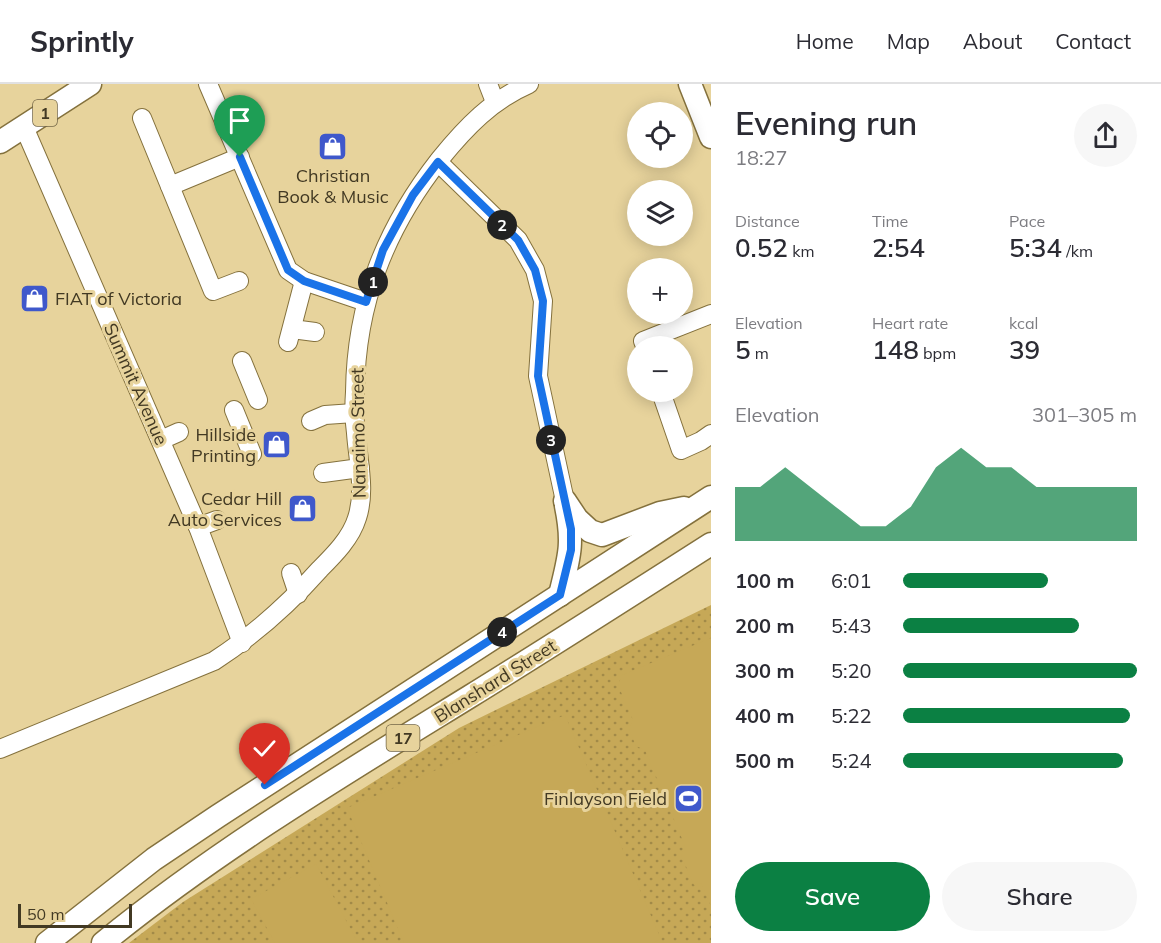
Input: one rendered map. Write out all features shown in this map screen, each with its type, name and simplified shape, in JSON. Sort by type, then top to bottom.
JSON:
[{"type":"main road","name":"1","points":[[0,142],[90,84]]},
{"type":"main road","points":[[690,84],[711,137]]},
{"type":"main road","points":[[565,501],[577,519],[590,531],[602,535],[660,513],[704,501]]},
{"type":"main road","points":[[560,595],[571,550],[571,529],[565,501]]},
{"type":"main road","name":"Blanshard Street","points":[[47,943],[145,867],[218,816],[704,501]]},
{"type":"main road","name":"Blanshard Street","points":[[103,943],[138,914],[202,868],[286,812],[711,544]]},
{"type":"street","points":[[208,84],[288,270],[304,281],[366,302]]},
{"type":"street","points":[[488,84],[495,102]]},
{"type":"street","name":"Nanaimo Street","points":[[0,749],[196,669],[242,643],[298,594],[340,547],[357,520],[361,499],[354,414],[355,368],[366,302],[383,250],[413,195],[460,134],[495,102],[530,84]]},
{"type":"street","points":[[142,118],[213,291],[239,280]]},
{"type":"street","name":"Summit Avenue","points":[[24,127],[198,527],[242,643]]},
{"type":"street","points":[[170,186],[240,157]]},
{"type":"street","points":[[438,162],[518,240],[535,270],[543,301],[538,376],[565,501]]},
{"type":"street","points":[[304,281],[290,335],[315,332]]},
{"type":"street","points":[[656,336],[711,314]]},
{"type":"street","points":[[242,361],[258,400]]},
{"type":"street","points":[[664,402],[681,450],[711,434]]},
{"type":"street","points":[[234,410],[252,454]]},
{"type":"street","points":[[312,421],[325,415],[354,414]]},
{"type":"street","points":[[161,440],[179,432]]},
{"type":"street","points":[[323,473],[360,468]]},
{"type":"street","points":[[198,527],[217,519]]},
{"type":"street","points":[[291,573],[298,594]]},
{"type":"shaded area","points":[[711,605],[711,943],[129,943],[183,902],[459,728]]},
{"type":"shaded area","name":"Finlayson Field","points":[[711,638],[711,906],[701,883],[694,885],[681,855],[685,846],[645,750],[636,746],[629,729],[633,720],[618,685],[622,675]]},
{"type":"shaded area","points":[[565,715],[661,939],[652,943],[404,943],[347,808]]},
{"type":"shaded area","points":[[316,864],[358,943],[275,943],[251,899]]},
{"type":"place","name":"Christian Book & Music","points":[[333,146]]},
{"type":"place","name":"FIAT of Victoria","points":[[34,298]]},
{"type":"place","name":"Hillside Printing","points":[[277,444]]},
{"type":"place","name":"Cedar Hill Auto Services","points":[[303,508]]},
{"type":"place","name":"Finlayson Field","points":[[688,798]]},
{"type":"route","points":[[240,157],[288,270],[304,281],[366,302],[383,250],[413,195],[438,162],[518,240],[535,270],[543,301],[538,376],[571,529],[571,550],[560,595],[265,785]]}]
